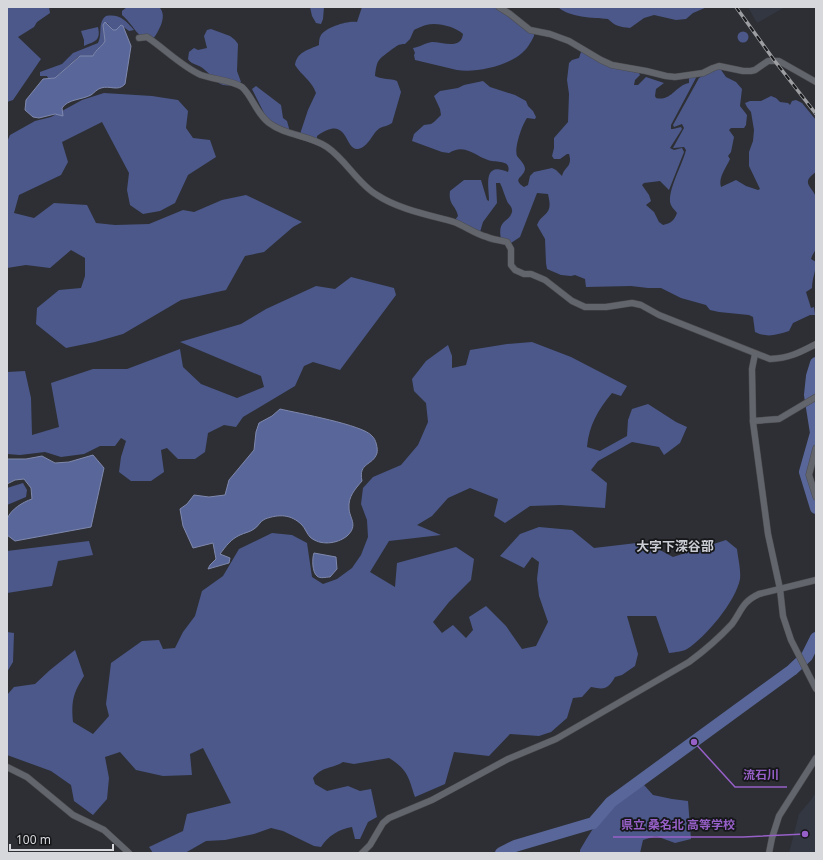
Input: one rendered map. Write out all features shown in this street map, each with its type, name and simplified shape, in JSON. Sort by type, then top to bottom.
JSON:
[{"type":"street","points":[[499,7],[530,30],[550,34],[568,40],[600,60],[612,65],[675,77],[703,73],[720,66],[743,71],[751,71],[755,70],[768,60],[779,61],[816,82]]},
{"type":"street","points":[[139,38],[147,37],[179,62],[202,75],[238,85],[248,94],[261,116],[270,124],[284,131],[311,138],[327,147],[341,159],[359,180],[376,195],[404,208],[456,223],[487,237],[507,242],[511,248],[511,265],[515,270],[524,274],[531,274],[545,280],[572,301],[585,307],[606,307],[632,303],[770,359],[784,358],[797,354],[816,344]]},
{"type":"street","points":[[755,354],[752,369],[753,421],[768,534],[780,589],[783,616],[791,640],[816,689]]},
{"type":"street","points":[[753,421],[779,419],[816,397]]},
{"type":"street","points":[[816,448],[809,475],[816,497]]},
{"type":"street","points":[[362,853],[370,845],[383,823],[389,818],[432,800],[508,759],[556,739],[677,669],[703,652],[712,644],[732,623],[746,602],[759,594],[816,580]]},
{"type":"street","points":[[769,853],[779,816],[816,758]]},
{"type":"street","points":[[7,767],[27,777],[73,815],[104,830],[129,853]]},
{"type":"shaded area","points":[[7,7],[49,7],[50,13],[37,22],[34,27],[18,37],[41,59],[13,100],[7,102]]},
{"type":"shaded area","points":[[127,7],[159,7],[162,11],[163,15],[161,25],[151,42],[144,39],[122,15],[122,11]]},
{"type":"shaded area","points":[[310,7],[324,7],[321,24],[316,23],[312,16]]},
{"type":"shaded area","points":[[362,7],[496,7],[534,34],[534,36],[529,45],[516,58],[491,68],[465,71],[415,60],[413,48],[432,42],[455,44],[462,39],[463,34],[451,27],[436,24],[422,26],[414,30],[410,39],[405,44],[401,44],[383,56],[379,60],[377,66],[375,76],[397,81],[401,92],[392,123],[377,130],[365,146],[358,149],[350,145],[344,135],[335,129],[327,130],[317,136],[317,139],[300,134],[308,110],[316,93],[312,85],[295,65],[296,61],[301,54],[319,45],[320,36],[328,29],[343,23],[357,22]]},
{"type":"shaded area","points":[[558,7],[707,7],[693,13],[686,19],[676,20],[654,15],[644,18],[630,28],[618,26],[608,19],[568,13]]},
{"type":"shaded area","points":[[748,7],[785,7],[757,23]]},
{"type":"shaded area","points":[[106,16],[122,18],[134,30],[129,31],[121,25],[116,30],[113,30],[107,23],[103,25],[105,41],[93,56],[78,57],[55,78],[40,76],[40,72],[62,64],[73,53],[98,43],[101,25]]},
{"type":"shaded area","points":[[105,22],[113,30],[116,30],[121,25],[123,26],[131,46],[125,84],[120,88],[104,87],[87,97],[71,101],[62,108],[63,116],[55,114],[39,118],[33,117],[25,110],[26,100],[43,79],[55,78],[80,56],[93,56],[105,41],[103,25]]},
{"type":"shaded area","points":[[98,27],[98,38],[84,46],[81,31]]},
{"type":"shaded area","points":[[211,29],[230,36],[238,44],[237,71],[241,82],[233,85],[222,85],[201,67],[189,61],[189,52],[194,48],[198,50],[207,48],[204,36],[207,30]]},
{"type":"shaded area","points":[[741,32],[745,32],[747,33],[747,41],[741,42],[738,39],[738,35]]},
{"type":"shaded area","points":[[581,52],[584,52],[596,59],[638,71],[640,75],[635,80],[634,85],[638,85],[646,77],[664,83],[656,89],[656,98],[661,99],[670,96],[684,84],[689,83],[689,76],[697,76],[671,125],[671,129],[681,127],[682,129],[670,148],[674,150],[682,148],[684,152],[669,190],[660,181],[644,183],[642,185],[651,201],[646,205],[654,212],[659,222],[663,225],[672,221],[677,213],[670,204],[670,196],[686,150],[684,147],[673,148],[684,128],[682,124],[674,127],[673,125],[699,78],[719,67],[726,77],[736,82],[742,89],[740,106],[747,115],[746,125],[744,128],[731,128],[729,130],[734,137],[731,152],[728,156],[730,159],[721,177],[721,187],[736,180],[746,186],[758,190],[760,189],[749,166],[749,152],[753,141],[754,130],[751,112],[745,103],[750,101],[761,101],[771,96],[780,102],[788,103],[790,105],[792,101],[796,100],[802,103],[816,120],[816,172],[809,179],[808,184],[817,201],[815,214],[816,249],[811,259],[816,262],[816,265],[812,288],[806,292],[811,308],[814,307],[815,315],[810,315],[793,323],[789,331],[776,335],[764,335],[755,332],[753,317],[749,315],[710,310],[706,305],[681,298],[661,288],[631,286],[586,287],[585,279],[575,275],[561,275],[547,269],[545,239],[537,225],[549,209],[550,202],[548,194],[537,193],[520,237],[511,243],[501,239],[500,233],[502,225],[511,215],[512,210],[500,183],[496,183],[497,203],[483,222],[480,232],[455,220],[458,216],[450,199],[450,191],[464,180],[481,180],[487,200],[489,201],[488,182],[491,172],[500,169],[508,172],[509,168],[505,163],[488,160],[469,151],[459,149],[449,153],[442,152],[412,141],[414,134],[424,125],[431,124],[441,115],[434,96],[440,91],[483,81],[490,87],[515,95],[526,101],[536,117],[535,119],[527,118],[519,137],[516,152],[525,169],[518,180],[524,187],[528,185],[530,176],[534,172],[552,168],[562,176],[570,162],[570,158],[569,154],[567,154],[560,159],[554,159],[552,156],[554,138],[568,122],[569,94],[567,80],[569,63],[572,60],[579,58]]},
{"type":"shaded area","points":[[256,86],[281,105],[283,118],[287,121],[290,132],[285,133],[266,117],[252,89]]},
{"type":"shaded area","points":[[104,93],[152,96],[178,100],[188,111],[186,128],[193,138],[210,140],[216,157],[188,175],[175,203],[160,211],[143,214],[130,205],[127,190],[129,173],[102,122],[62,142],[68,162],[61,175],[19,195],[14,213],[34,218],[54,203],[87,205],[96,223],[115,225],[149,224],[183,210],[194,212],[222,200],[246,195],[302,222],[293,227],[264,252],[245,256],[226,290],[181,300],[123,334],[66,348],[36,324],[37,308],[59,290],[81,288],[85,276],[85,258],[71,250],[50,268],[26,265],[7,268],[7,142],[10,135],[35,121],[51,117],[82,100]]},
{"type":"shaded area","points":[[351,277],[394,288],[396,295],[340,370],[313,362],[304,366],[295,386],[243,417],[236,427],[224,425],[208,433],[205,452],[195,459],[178,459],[167,448],[161,450],[164,472],[151,481],[131,481],[119,472],[121,457],[126,441],[121,438],[115,446],[100,446],[84,454],[61,457],[45,452],[20,455],[7,454],[7,372],[25,371],[31,398],[32,435],[59,427],[51,383],[93,369],[127,369],[180,349],[183,367],[201,384],[237,398],[264,387],[261,376],[180,342],[241,324],[266,309],[316,286],[335,289]]},
{"type":"shaded area","points":[[532,342],[571,357],[627,386],[621,396],[612,393],[602,406],[592,425],[587,447],[600,451],[627,436],[628,420],[632,409],[648,404],[676,422],[687,427],[680,443],[664,455],[659,447],[632,442],[598,461],[591,470],[607,483],[605,508],[560,505],[530,506],[505,523],[494,516],[498,499],[470,488],[448,498],[432,516],[417,525],[441,535],[389,541],[370,572],[395,587],[397,563],[456,547],[474,559],[471,580],[449,602],[433,622],[442,633],[453,625],[466,638],[473,630],[469,617],[486,606],[506,626],[522,649],[536,646],[548,622],[539,596],[537,579],[539,562],[532,557],[524,568],[500,556],[520,534],[539,527],[572,530],[594,548],[645,542],[673,557],[726,540],[737,549],[740,579],[733,598],[719,618],[694,644],[685,650],[669,653],[656,616],[627,616],[638,654],[635,666],[622,675],[615,677],[606,688],[591,687],[582,697],[573,698],[567,718],[551,732],[539,736],[510,734],[489,756],[454,752],[445,784],[415,797],[411,784],[404,770],[389,758],[354,764],[343,762],[320,771],[313,778],[315,784],[327,791],[348,786],[360,791],[371,789],[377,817],[368,822],[360,839],[355,839],[352,827],[343,829],[334,834],[321,847],[314,846],[283,831],[271,828],[254,834],[225,840],[206,841],[185,853],[153,853],[149,847],[183,831],[187,814],[231,803],[203,748],[190,754],[192,775],[163,776],[136,770],[120,752],[105,757],[109,778],[107,799],[93,815],[74,801],[71,785],[51,771],[7,755],[7,695],[14,687],[35,684],[75,650],[84,676],[75,693],[72,709],[73,722],[93,734],[109,716],[106,704],[111,663],[142,641],[159,640],[163,649],[175,648],[183,632],[195,616],[202,591],[223,576],[239,549],[272,533],[292,535],[307,543],[312,577],[323,584],[337,579],[352,568],[361,555],[368,537],[367,520],[361,504],[363,488],[373,477],[401,465],[418,445],[428,422],[426,403],[414,391],[412,379],[426,361],[448,345],[452,356],[452,368],[466,365],[470,350],[507,344]]},
{"type":"shaded area","points":[[280,409],[357,428],[366,432],[375,439],[377,453],[362,470],[362,481],[350,500],[349,512],[353,525],[351,532],[343,539],[338,541],[323,543],[310,537],[302,525],[294,519],[285,516],[270,517],[263,520],[252,530],[231,541],[220,554],[230,558],[229,563],[208,569],[216,559],[213,543],[193,548],[183,526],[180,509],[187,504],[194,495],[209,497],[225,495],[229,480],[254,450],[256,432],[259,423],[272,416]]},
{"type":"shaded area","points":[[93,455],[104,468],[91,527],[15,541],[7,535],[7,519],[11,512],[18,506],[32,499],[31,488],[24,479],[15,480],[7,484],[7,459],[26,459],[42,456],[55,463],[69,462]]},
{"type":"shaded area","points":[[23,483],[27,490],[26,497],[7,505],[7,488]]},
{"type":"shaded area","points":[[89,541],[93,555],[58,561],[52,586],[7,593],[7,551]]},
{"type":"shaded area","points":[[314,553],[336,557],[337,569],[330,577],[323,578],[315,574],[313,565]]},
{"type":"shaded area","points":[[7,632],[14,633],[13,662],[7,672]]},
{"type":"shaded area","points":[[644,785],[653,795],[688,801],[691,839],[675,843],[656,836],[643,840],[640,853],[580,853],[580,850],[599,820],[614,802],[633,789]]},
{"type":"shaded area","points":[[816,792],[816,853],[789,853],[799,814]]},
{"type":"waterway","points":[[816,363],[812,376],[810,395],[816,433],[805,472],[816,508]]},
{"type":"waterway","points":[[501,853],[515,846],[593,823],[611,802],[792,670],[807,656],[816,638]]},
{"type":"railway","points":[[736,7],[774,60],[816,114]]},
{"type":"place","name":"流石川","points":[[694,742]]},
{"type":"place","name":"県立 桑名北 高等学校","points":[[805,834]]},
{"type":"district","name":"大字下深谷部","points":[[675,546]]}]
